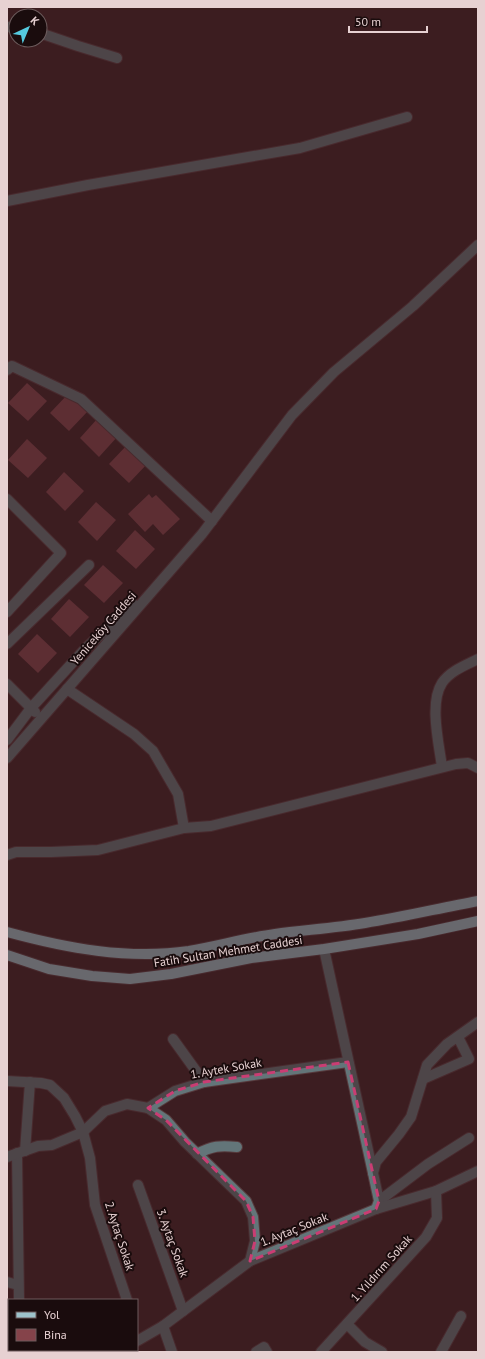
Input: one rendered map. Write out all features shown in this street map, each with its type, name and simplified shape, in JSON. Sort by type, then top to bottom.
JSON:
[{"type":"main road","name":"Fatih Sultan Mehmet Caddesi","points":[[7,932],[82,948],[122,954],[153,954],[188,951],[273,934],[364,924],[478,901]]},
{"type":"main road","name":"Fatih Sultan Mehmet Caddesi","points":[[7,955],[49,969],[92,976],[130,979],[171,974],[251,958],[324,949],[418,934],[478,922]]},
{"type":"street","points":[[48,35],[117,58]]},
{"type":"street","points":[[7,201],[88,185],[300,148],[407,117]]},
{"type":"street","points":[[148,596],[212,521],[292,415],[334,372],[413,306],[478,245]]},
{"type":"street","points":[[9,365],[81,399],[212,521]]},
{"type":"street","points":[[7,499],[61,553],[7,612]]},
{"type":"street","points":[[7,644],[89,564]]},
{"type":"street","name":"Yeniceköy Caddesi","points":[[7,758],[148,596]]},
{"type":"street","name":"Yeniceköy Caddesi","points":[[7,740],[31,708],[85,649],[140,597],[148,596]]},
{"type":"street","points":[[442,767],[436,719],[436,695],[442,682],[454,672],[478,659]]},
{"type":"street","points":[[7,684],[41,718]]},
{"type":"street","points":[[67,689],[134,734],[153,751],[178,794],[184,828]]},
{"type":"street","points":[[7,855],[16,852],[98,850],[184,828],[210,826],[442,767],[468,763],[478,768]]},
{"type":"street","points":[[324,949],[373,1173],[378,1205]]},
{"type":"street","points":[[373,1173],[376,1162],[411,1117],[427,1065],[447,1044],[478,1022]]},
{"type":"street","points":[[423,1079],[469,1059],[458,1037]]},
{"type":"street","points":[[173,1038],[204,1082]]},
{"type":"street","name":"1. Aytek Sokak","points":[[148,1108],[176,1091],[204,1082],[348,1062]]},
{"type":"street","points":[[7,1081],[30,1082],[21,1152],[19,1299]]},
{"type":"street","name":"2. Aytaç Sokak","points":[[30,1082],[50,1085],[58,1090],[83,1132],[90,1158],[95,1205],[127,1299]]},
{"type":"street","points":[[7,1157],[38,1146],[52,1145],[83,1132],[105,1111],[127,1104],[148,1108],[166,1120],[197,1154],[246,1201],[253,1217],[255,1241],[250,1261]]},
{"type":"street","points":[[378,1205],[428,1164],[469,1138]]},
{"type":"street","points":[[197,1154],[211,1147],[225,1146],[237,1148]]},
{"type":"street","name":"1. Aytaç Sokak","points":[[138,1337],[163,1326],[250,1261],[378,1205],[436,1191],[478,1171]]},
{"type":"street","name":"3. Aytaç Sokak","points":[[138,1185],[183,1311]]},
{"type":"street","name":"1. Yıldırım Sokak","points":[[321,1352],[426,1237],[437,1218],[436,1191]]},
{"type":"street","points":[[7,1282],[18,1286]]},
{"type":"street","points":[[441,1352],[461,1316]]},
{"type":"street","points":[[347,1324],[365,1342],[382,1352]]},
{"type":"street","points":[[163,1326],[172,1352]]},
{"type":"highlighted area","points":[[348,1062],[379,1201],[376,1209],[250,1261],[255,1241],[253,1217],[246,1201],[166,1120],[148,1108],[175,1091],[204,1082]]},
{"type":"building","points":[[27,383],[47,401],[28,421],[8,403]]},
{"type":"building","points":[[69,393],[88,411],[69,431],[50,413]]},
{"type":"building","points":[[98,418],[118,436],[99,457],[80,438]]},
{"type":"building","points":[[27,439],[47,458],[28,478],[8,460]]},
{"type":"building","points":[[128,444],[148,463],[129,483],[109,464]]},
{"type":"building","points":[[64,472],[84,491],[65,511],[46,492]]},
{"type":"building","points":[[149,494],[152,498],[156,495],[180,519],[163,535],[153,524],[145,532],[128,514]]},
{"type":"building","points":[[96,502],[116,520],[97,541],[78,522]]},
{"type":"building","points":[[135,530],[155,549],[136,569],[116,551]]},
{"type":"building","points":[[103,565],[123,583],[104,603],[84,585]]},
{"type":"building","points":[[69,599],[89,617],[70,637],[51,619]]},
{"type":"building","points":[[37,634],[57,653],[38,673],[18,654]]}]
